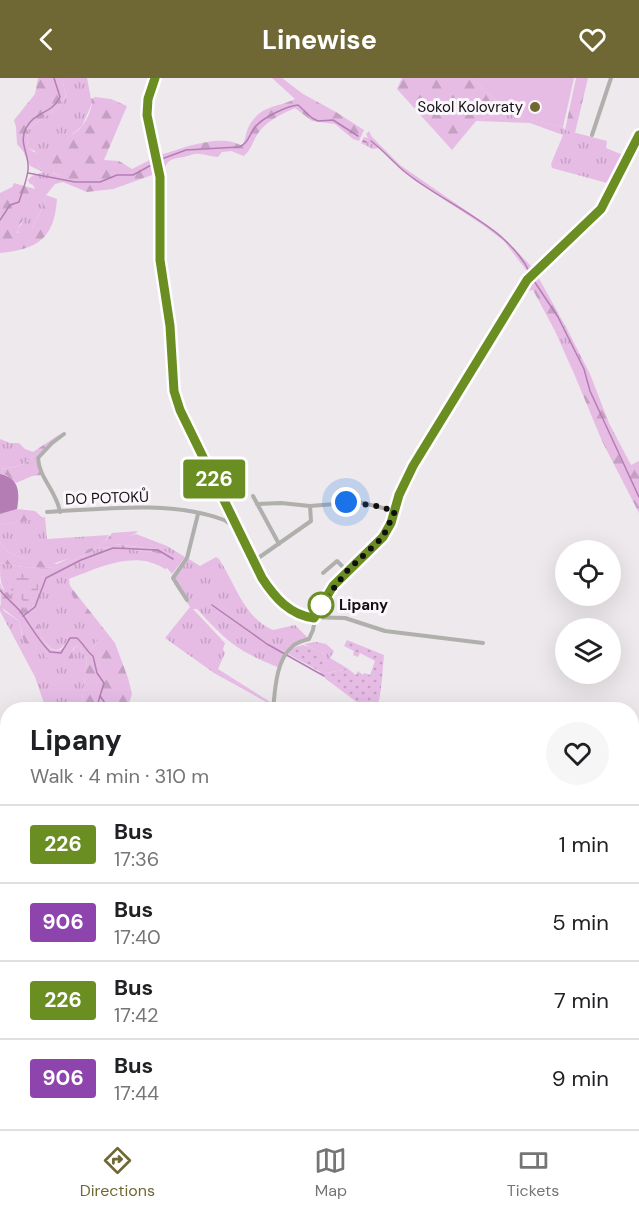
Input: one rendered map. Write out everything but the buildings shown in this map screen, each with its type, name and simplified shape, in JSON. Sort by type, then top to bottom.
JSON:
[{"type":"street","points":[[155,78],[148,99],[147,115],[159,165],[160,260],[170,326],[174,391],[180,410],[262,578],[279,600],[296,613],[314,618],[345,618],[386,631],[483,643]]},
{"type":"street","points":[[592,135],[611,78]]},
{"type":"street","points":[[274,702],[286,654],[296,643],[309,639],[313,630],[314,618],[325,598],[347,571],[383,537],[413,466],[529,277],[601,209],[639,135]]},
{"type":"street","points":[[60,512],[40,469],[38,458],[52,442],[64,434]]},
{"type":"street","points":[[253,496],[279,544]]},
{"type":"street","points":[[257,504],[281,502],[310,506],[359,502],[395,511]]},
{"type":"street","points":[[254,561],[311,521],[310,506]]},
{"type":"street","name":"DO POTOKŮ","points":[[47,512],[152,508],[198,514],[224,520],[237,526]]},
{"type":"street","points":[[187,600],[173,578],[187,558],[198,514]]},
{"type":"street","points":[[323,573],[338,561],[347,571]]},
{"type":"green space","points":[[38,78],[62,78],[66,96],[58,108],[30,127],[27,137],[28,148],[37,154],[38,165],[43,172],[30,166],[17,144],[14,120],[35,94]]},
{"type":"green space","points":[[62,78],[87,78],[93,101],[82,126],[51,153],[53,173],[61,176],[63,182],[55,184],[46,195],[32,228],[19,234],[17,230],[23,222],[12,210],[12,204],[27,199],[35,189],[28,180],[43,172],[38,165],[35,151],[28,148],[27,137],[30,127],[58,108],[66,96]]},
{"type":"green space","points":[[272,78],[282,78],[303,94],[364,130],[359,141],[353,139],[335,124],[312,121],[295,108],[267,124],[244,156],[231,151],[222,152],[218,157],[193,154],[170,161],[164,174],[158,151],[164,154],[203,142],[214,141],[234,142],[242,146],[249,126],[260,113],[295,99]]},
{"type":"green space","points":[[402,78],[471,78],[508,111],[476,121],[452,150],[397,89]]},
{"type":"green space","name":"Sokol Kolovraty","points":[[471,78],[574,78],[563,127],[516,117],[517,114],[508,111]]},
{"type":"green space","points":[[576,78],[588,78],[575,133],[565,130]]},
{"type":"green space","points":[[95,97],[111,99],[127,106],[104,160],[119,161],[132,169],[148,161],[152,153],[155,174],[113,189],[87,192],[63,182],[61,176],[50,171],[48,164],[52,151],[82,126],[92,104],[91,99]]},
{"type":"green space","points":[[508,111],[517,117],[563,127],[565,130],[607,141],[606,148],[628,157],[611,184],[552,168],[551,164],[563,135],[530,123],[476,121]]},
{"type":"green space","points":[[369,131],[372,137],[400,165],[500,234],[533,268],[532,272],[527,271],[504,241],[483,225],[414,180],[379,148],[373,149],[361,143],[364,137],[368,138],[366,134]]},
{"type":"green space","points":[[14,183],[35,189],[35,193],[28,195],[25,201],[12,204],[12,210],[20,211],[23,217],[17,233],[32,228],[46,195],[57,199],[55,213],[48,233],[42,240],[25,248],[0,253],[0,193],[12,187]]},
{"type":"green space","points":[[535,275],[566,327],[555,331],[533,290],[528,291],[514,313],[510,312],[528,282]]},
{"type":"green space","points":[[566,327],[590,374],[582,379],[575,376],[555,331]]},
{"type":"green space","points":[[590,374],[609,423],[631,465],[639,461],[639,513],[602,441],[575,376],[582,378]]},
{"type":"green space","points":[[60,434],[36,459],[41,475],[16,483],[6,475],[0,474],[0,469],[28,461],[35,454],[33,452]]},
{"type":"green space","points":[[0,439],[10,443],[19,443],[25,449],[36,453],[24,463],[0,469]]},
{"type":"green space","points":[[17,509],[35,511],[43,518],[0,525],[0,514]]},
{"type":"green space","points":[[45,517],[47,539],[109,535],[105,542],[77,556],[52,564],[16,556],[7,551],[0,542],[0,525]]},
{"type":"green space","points":[[138,531],[114,544],[162,550],[170,553],[173,560],[154,552],[101,547],[56,568],[23,567],[0,563],[0,542],[7,551],[16,556],[57,564],[105,542],[112,533]]},
{"type":"green space","points":[[136,534],[167,546],[185,557],[172,574],[167,568],[153,563],[129,560],[104,566],[69,579],[77,603],[98,641],[91,650],[67,641],[63,647],[58,649],[50,647],[43,639],[37,625],[36,603],[31,609],[25,609],[4,590],[0,563],[23,567],[56,568],[101,547],[154,552],[173,559],[162,550],[114,544],[117,540]]},
{"type":"green space","points":[[216,557],[219,559],[247,609],[255,617],[273,630],[295,625],[309,639],[291,650],[280,668],[234,645],[197,609],[193,609],[225,643],[223,649],[225,653],[218,669],[270,702],[214,673],[165,638],[190,607],[174,584],[175,577],[189,559],[200,566]]},
{"type":"green space","points":[[4,569],[31,576],[37,580],[37,593],[28,604],[12,593],[10,585],[3,581],[0,575]]},
{"type":"green space","points":[[0,582],[2,588],[25,609],[32,608],[38,599],[36,613],[40,631],[43,639],[53,650],[63,648],[77,636],[91,650],[98,641],[73,597],[70,586],[115,643],[132,694],[129,702],[82,702],[87,660],[80,647],[76,646],[73,650],[75,663],[72,669],[66,666],[64,661],[46,658],[42,651],[24,642],[19,621],[1,607]]},
{"type":"green space","points":[[0,604],[4,611],[19,621],[22,635],[42,651],[66,664],[74,658],[72,652],[76,646],[80,647],[87,660],[82,702],[44,702],[35,677],[0,611]]},
{"type":"green space","points":[[347,640],[384,655],[378,702],[357,702],[319,671],[288,654],[297,646],[311,647],[326,655],[322,671],[327,673],[343,670],[345,672],[347,668],[356,675],[358,671],[363,675],[364,673],[370,675],[375,661],[360,653],[358,657],[353,655],[354,651],[344,646]]},
{"type":"green space","points":[[317,642],[326,644],[334,651],[330,658],[347,668],[345,672],[342,670],[327,673],[321,671],[326,655],[304,644]]},
{"type":"shaded area","points":[[0,474],[15,482],[18,497],[17,509],[0,514]]},
{"type":"waterway","points":[[0,220],[10,205],[19,202],[26,182],[28,165],[23,139],[26,128],[34,118],[53,107],[60,97],[54,78]]},
{"type":"waterway","points":[[159,160],[186,150],[239,147],[245,143],[256,126],[264,119],[298,105],[312,118],[318,121],[333,120],[358,136]]},
{"type":"waterway","points":[[371,141],[421,184],[474,217],[507,242],[520,256],[530,273]]},
{"type":"waterway","points":[[28,173],[75,182],[100,182],[117,175],[133,175],[155,163]]},
{"type":"waterway","points":[[532,278],[558,317],[584,369],[590,391],[639,497]]},
{"type":"waterway","points":[[23,616],[35,607],[46,578],[81,560],[113,548],[158,550],[173,559]]},
{"type":"waterway","points":[[0,590],[20,611],[50,652],[61,653],[70,638],[79,640],[93,656],[97,673],[104,683],[100,696],[104,702]]},
{"type":"waterway","points":[[212,605],[267,644],[324,676]]},
{"type":"waterway","points":[[98,702],[100,696]]},
{"type":"bus line","name":"226","points":[[155,78],[148,99],[147,115],[159,165],[160,260],[170,326],[174,391],[180,410],[262,578],[279,600],[305,617],[314,618],[333,586],[383,537],[391,523],[399,495],[413,466],[527,280],[601,209],[639,135]]},
{"type":"place","name":"Sokol Kolovraty","points":[[535,107]]},
{"type":"place","name":"Lipany","points":[[321,605]]},
{"type":"route","points":[[321,605],[333,586],[383,537],[395,511],[359,502],[346,502]]}]
